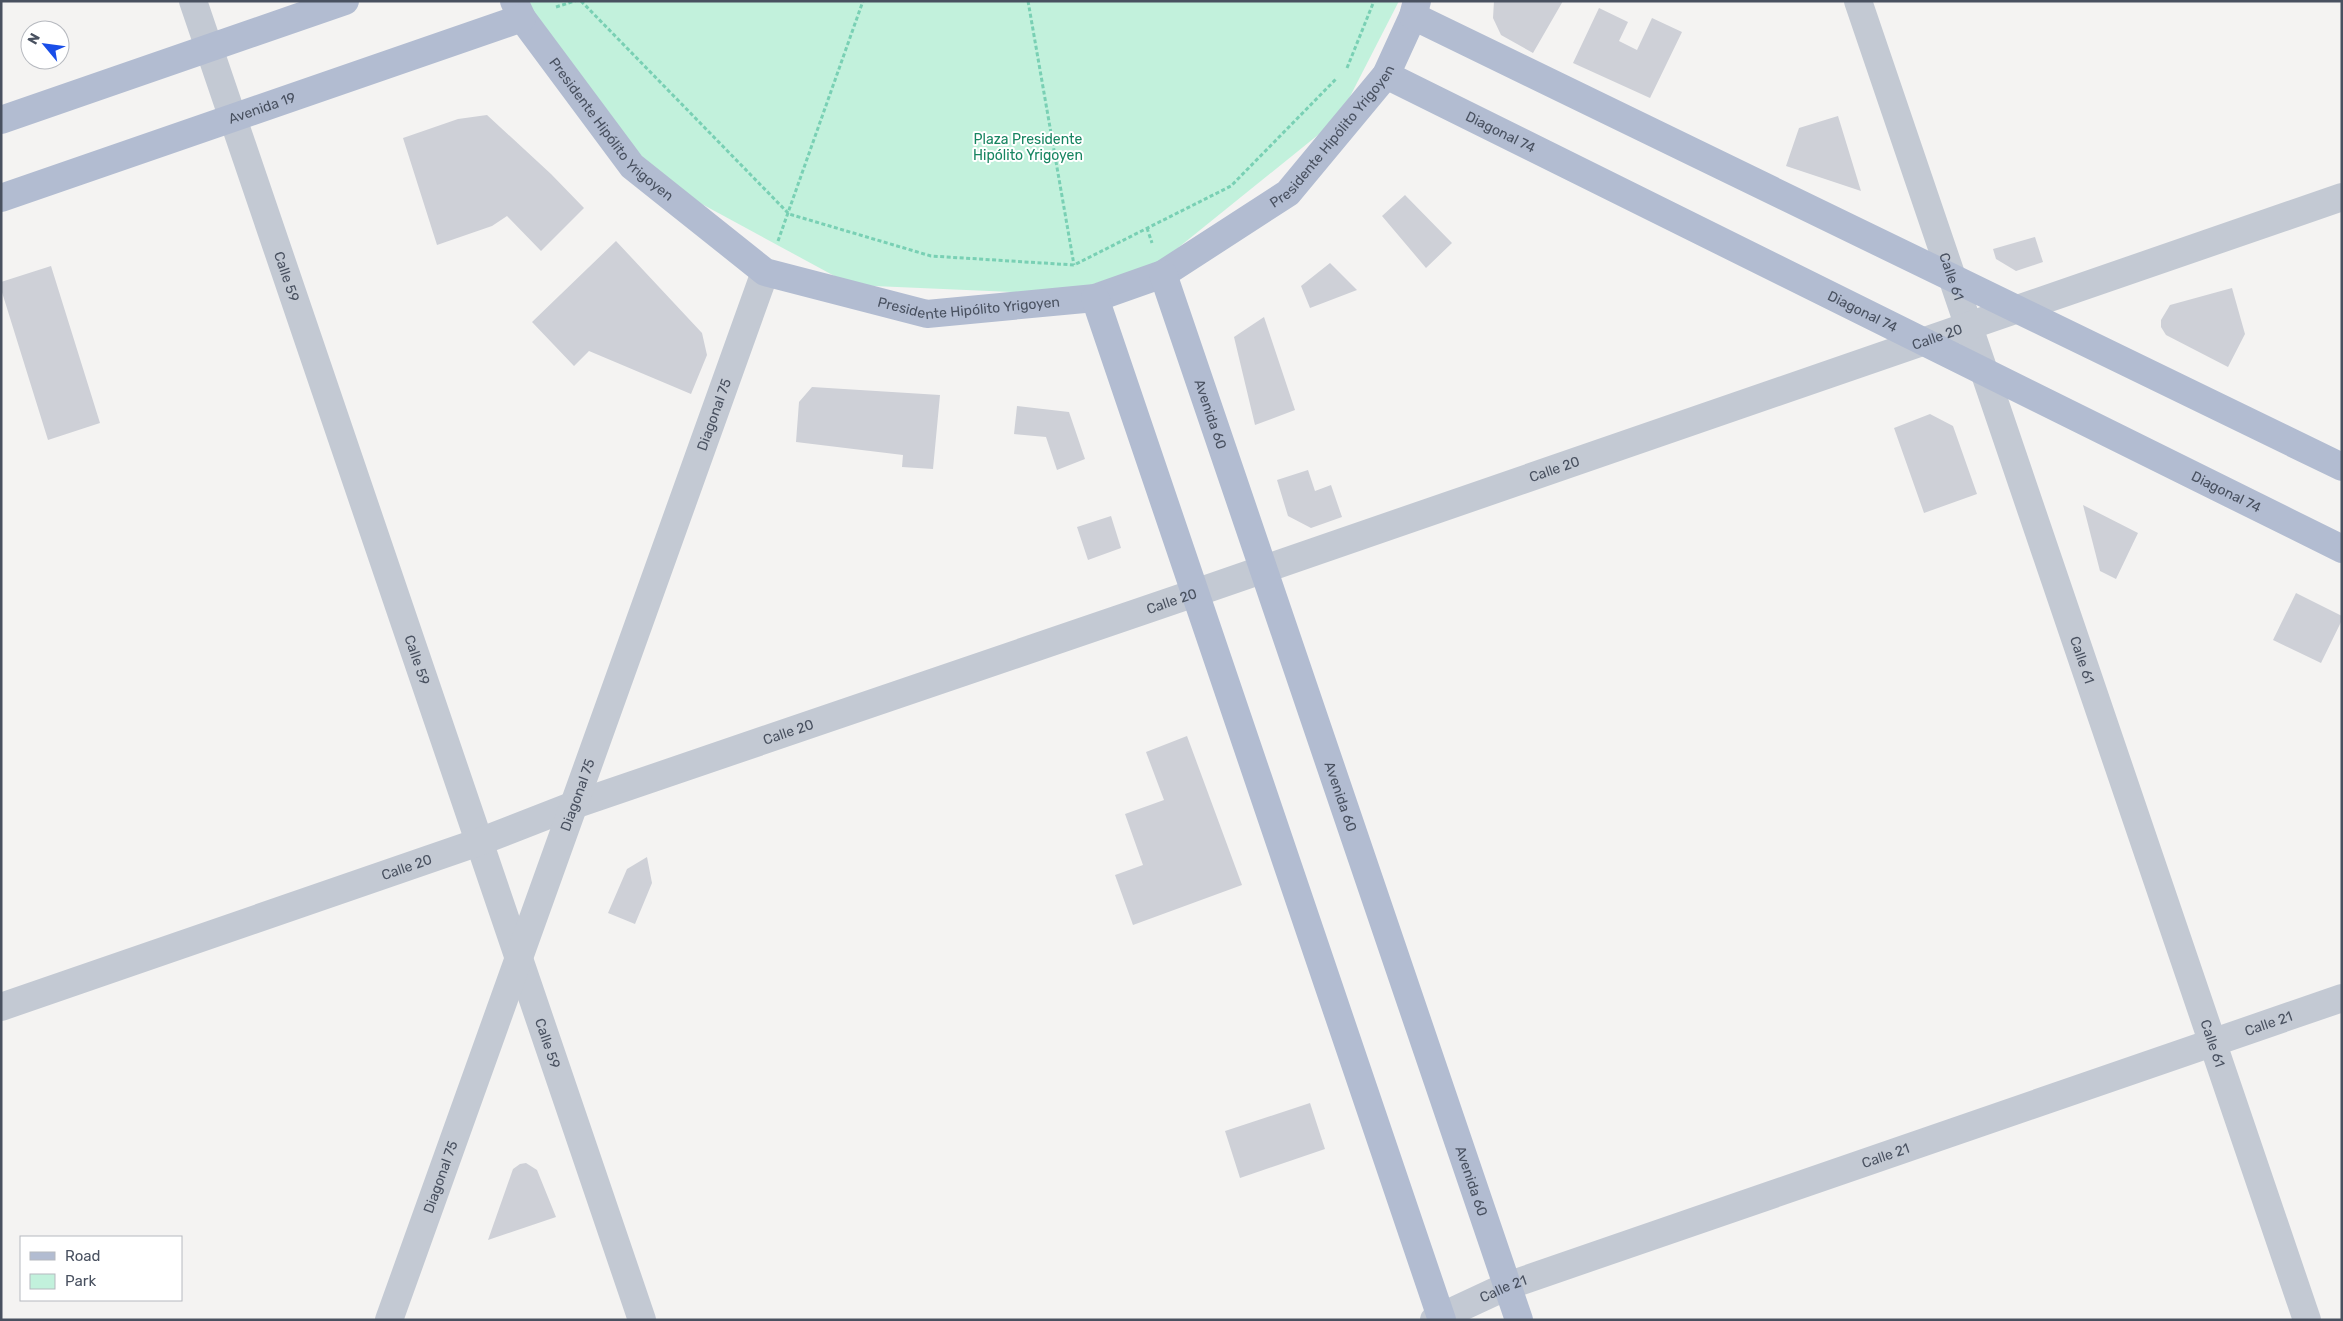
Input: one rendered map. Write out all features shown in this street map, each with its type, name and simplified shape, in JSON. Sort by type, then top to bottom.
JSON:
[{"type":"main road","points":[[1,120],[345,1]]},
{"type":"main road","points":[[1415,8],[1952,277],[2342,467]]},
{"type":"main road","name":"Presidente Hipólito Yrigoyen","points":[[518,10],[632,166],[765,272],[927,314],[1095,298],[1163,274],[1288,193],[1386,75],[1415,8]]},
{"type":"main road","name":"Avenida 19","points":[[1,198],[232,118],[518,10]]},
{"type":"main road","name":"Diagonal 74","points":[[1386,75],[2342,549]]},
{"type":"main road","name":"Avenida 60","points":[[1163,274],[1519,1320]]},
{"type":"main road","points":[[1095,298],[1439,1319]]},
{"type":"street","name":"Calle 59","points":[[193,1],[479,842],[520,956],[642,1320]]},
{"type":"street","name":"Calle 61","points":[[1858,1],[2308,1320]]},
{"type":"street","name":"Calle 20","points":[[1,1006],[479,842],[574,806],[1195,594],[2342,197]]},
{"type":"street","name":"Diagonal 75","points":[[389,1320],[765,272]]},
{"type":"street","name":"Calle 21","points":[[1439,1319],[1507,1286],[2342,998]]},
{"type":"path","points":[[581,1],[789,214],[931,256],[1074,265],[1231,186],[1340,76]]},
{"type":"path","points":[[765,272],[789,214],[863,1]]},
{"type":"path","points":[[1028,1],[1074,265]]},
{"type":"path","points":[[1346,69],[1374,1]]},
{"type":"green space","name":"Plaza Presidente Hipólito Yrigoyen","points":[[526,1],[1399,1],[1339,118],[1158,264],[1061,294],[851,285],[663,183],[537,37]]},
{"type":"building","points":[[1494,1],[1563,1],[1533,53],[1501,35],[1493,18]]},
{"type":"building","points":[[1599,8],[1628,22],[1619,41],[1637,50],[1652,18],[1682,32],[1650,98],[1573,63]]},
{"type":"building","points":[[487,115],[551,174],[584,208],[541,251],[507,216],[492,226],[437,245],[403,138],[458,119]]},
{"type":"building","points":[[1838,116],[1861,191],[1786,166],[1799,128]]},
{"type":"building","points":[[1405,195],[1452,243],[1426,268],[1382,216]]},
{"type":"building","points":[[2035,237],[2043,262],[2016,271],[1996,259],[1993,249]]},
{"type":"building","points":[[616,241],[702,333],[707,355],[691,394],[589,351],[574,366],[532,322]]},
{"type":"building","points":[[1330,263],[1357,290],[1310,308],[1301,286]]},
{"type":"building","points":[[51,266],[100,423],[48,440],[1,289],[1,282]]},
{"type":"building","points":[[2232,288],[2245,334],[2228,367],[2166,335],[2161,327],[2161,320],[2170,305]]},
{"type":"building","points":[[1264,317],[1295,410],[1255,425],[1234,337]]},
{"type":"building","points":[[812,387],[940,395],[933,469],[902,467],[903,455],[796,442],[799,402]]},
{"type":"building","points":[[1017,406],[1069,412],[1085,459],[1057,470],[1046,437],[1014,434]]},
{"type":"building","points":[[1930,414],[1953,426],[1977,494],[1924,513],[1894,428]]},
{"type":"building","points":[[1308,470],[1315,491],[1331,485],[1342,517],[1311,528],[1288,516],[1277,480]]},
{"type":"building","points":[[2083,505],[2138,533],[2116,579],[2100,571]]},
{"type":"building","points":[[1111,516],[1121,548],[1088,560],[1077,527]]},
{"type":"building","points":[[2296,593],[2342,616],[2342,620],[2321,663],[2273,640]]},
{"type":"building","points":[[1187,736],[1242,885],[1133,925],[1115,875],[1143,865],[1125,814],[1164,800],[1146,752]]},
{"type":"building","points":[[647,857],[652,883],[635,924],[608,913],[627,869]]},
{"type":"building","points":[[1310,1103],[1325,1149],[1240,1178],[1225,1131]]},
{"type":"building","points":[[526,1163],[537,1170],[556,1217],[488,1240],[513,1169],[520,1164]]}]
